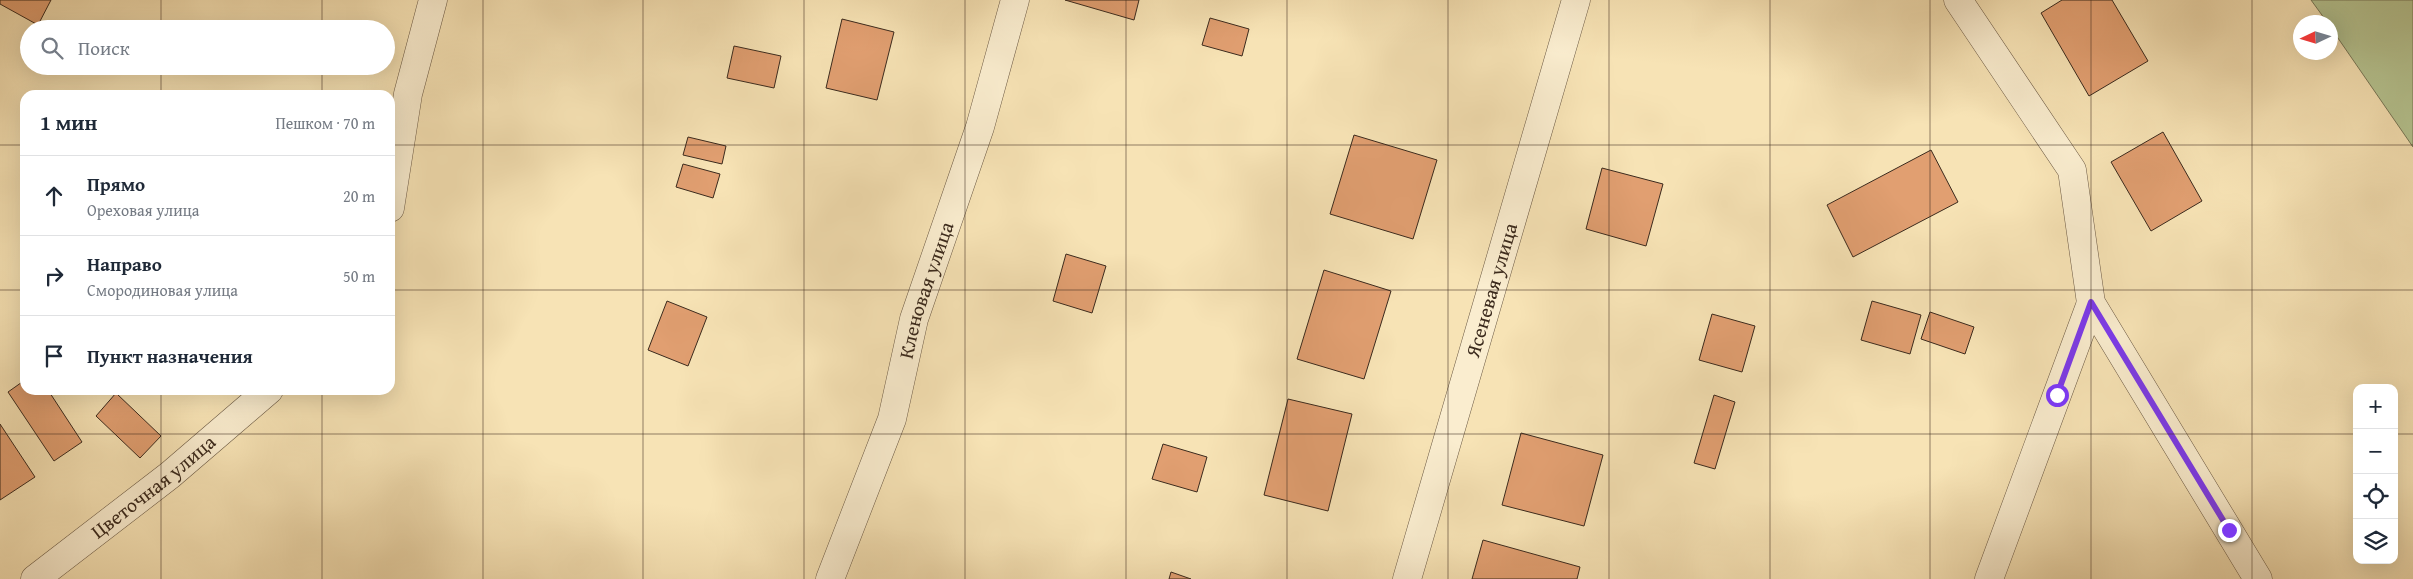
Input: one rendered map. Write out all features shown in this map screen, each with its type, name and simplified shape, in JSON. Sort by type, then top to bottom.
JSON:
[{"type":"street","points":[[395,176],[408,94],[433,0]]},
{"type":"street","name":"Кленовая улица","points":[[830,579],[892,419],[914,319],[980,127],[1015,0]]},
{"type":"street","name":"Ясеневая улица","points":[[1407,579],[1576,0]]},
{"type":"street","points":[[1958,0],[2072,170],[2091,302],[2258,579]]},
{"type":"street","points":[[1989,579],[2091,302]]},
{"type":"street","name":"Цветочная улица","points":[[35,579],[170,475],[263,395]]},
{"type":"green space","points":[[2311,0],[2413,0],[2413,147],[2338,38],[2338,15],[2322,15]]},
{"type":"building","points":[[0,0],[51,0],[41,20],[29,20],[0,4]]},
{"type":"building","points":[[1065,0],[1139,0],[1134,20]]},
{"type":"building","points":[[2062,0],[2112,0],[2148,61],[2089,96],[2041,13]]},
{"type":"building","points":[[1210,18],[1249,29],[1242,56],[1202,45]]},
{"type":"building","points":[[842,19],[894,32],[877,100],[826,88]]},
{"type":"building","points":[[734,46],[781,56],[774,88],[727,78]]},
{"type":"building","points":[[2163,132],[2202,201],[2151,231],[2111,162]]},
{"type":"building","points":[[1354,135],[1437,160],[1413,239],[1330,214]]},
{"type":"building","points":[[688,137],[726,146],[722,164],[683,155]]},
{"type":"building","points":[[1931,150],[1958,202],[1853,257],[1827,205]]},
{"type":"building","points":[[683,164],[720,174],[713,198],[676,187]]},
{"type":"building","points":[[1602,168],[1663,184],[1646,246],[1586,229]]},
{"type":"building","points":[[1066,254],[1106,266],[1092,313],[1053,301]]},
{"type":"building","points":[[1324,270],[1391,291],[1364,379],[1297,359]]},
{"type":"building","points":[[667,301],[707,317],[688,366],[648,350]]},
{"type":"building","points":[[1872,301],[1921,315],[1910,354],[1861,340]]},
{"type":"building","points":[[1930,312],[1974,327],[1965,354],[1921,339]]},
{"type":"building","points":[[1712,314],[1755,326],[1742,372],[1699,360]]},
{"type":"building","points":[[20,384],[20,395],[51,395],[82,442],[54,461],[8,392]]},
{"type":"building","points":[[114,395],[118,395],[161,436],[140,458],[96,416]]},
{"type":"building","points":[[1714,395],[1735,402],[1715,469],[1694,463]]},
{"type":"building","points":[[1288,399],[1352,414],[1328,511],[1264,495]]},
{"type":"building","points":[[0,424],[35,477],[0,500]]},
{"type":"building","points":[[1521,433],[1603,455],[1584,526],[1502,505]]},
{"type":"building","points":[[1163,444],[1207,457],[1197,492],[1152,479]]},
{"type":"building","points":[[1483,540],[1580,567],[1577,579],[1472,579]]},
{"type":"building","points":[[1171,572],[1191,579],[1169,579]]},
{"type":"route","points":[[2057,395],[2091,302],[2229,530]]}]
